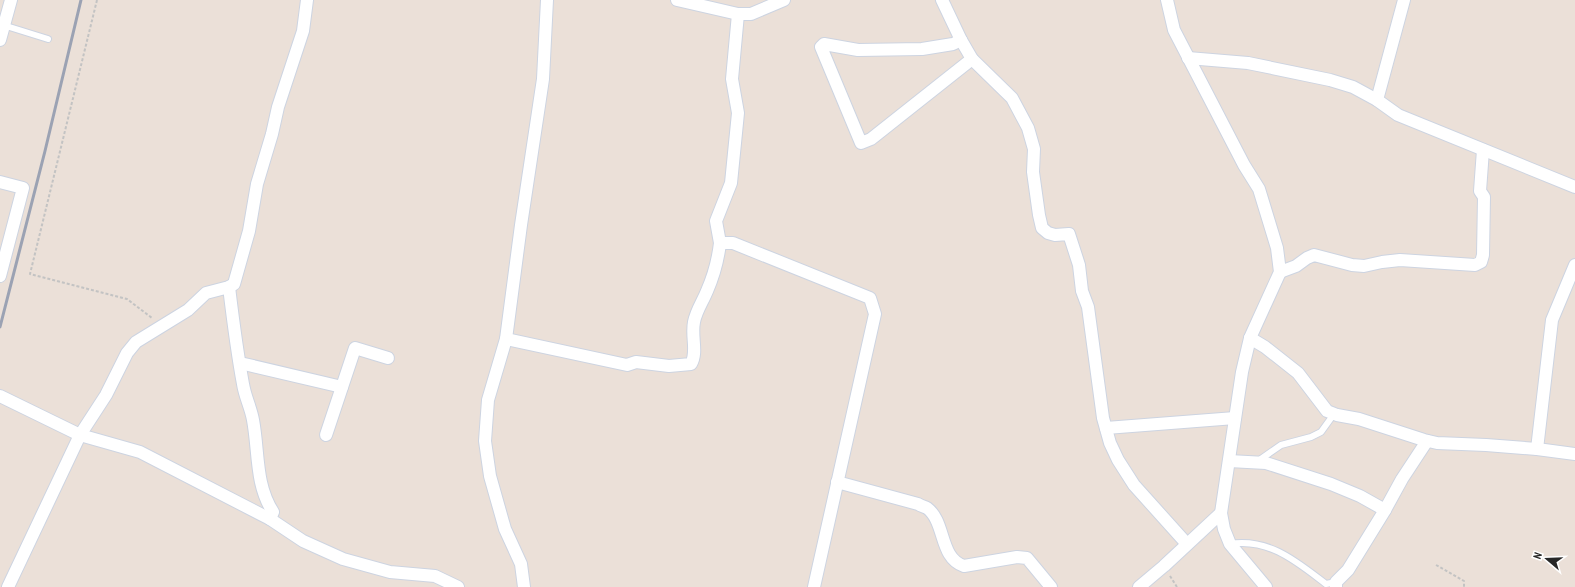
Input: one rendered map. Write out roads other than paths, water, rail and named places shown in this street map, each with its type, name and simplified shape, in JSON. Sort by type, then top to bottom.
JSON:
[{"type":"street","points":[[0,40],[1,25],[11,0]]},
{"type":"street","points":[[8,587],[80,435],[106,395],[127,353],[136,342],[188,310],[206,293],[229,287],[234,284],[249,231],[257,184],[272,134],[278,107],[303,31],[307,0]]},
{"type":"street","points":[[524,587],[521,564],[505,529],[490,476],[485,441],[488,400],[506,339],[521,225],[543,79],[547,0]]},
{"type":"street","points":[[677,0],[738,14],[751,14],[784,0]]},
{"type":"street","points":[[942,0],[972,59],[1012,98],[1028,128],[1034,149],[1033,172],[1042,228],[1048,233],[1055,235],[1069,234],[1079,266],[1082,291],[1088,307],[1103,418],[1110,443],[1118,460],[1134,485],[1187,544]]},
{"type":"street","points":[[1167,0],[1174,30],[1244,165],[1259,189],[1276,248],[1280,272],[1250,338],[1242,372],[1221,513],[1224,529],[1230,544],[1266,587]]},
{"type":"street","points":[[1377,100],[1404,0]]},
{"type":"street","points":[[506,339],[627,364],[636,362],[669,366],[691,364],[695,358],[692,332],[695,316],[708,289],[718,262],[720,243],[716,221],[731,183],[738,114],[732,79],[738,14]]},
{"type":"street","points":[[961,40],[953,44],[922,49],[858,50],[824,44],[821,47],[861,142],[871,139],[972,59]]},
{"type":"street","points":[[1188,58],[1248,63],[1330,80],[1353,87],[1377,100],[1398,115],[1575,187]]},
{"type":"street","points":[[1280,272],[1296,266],[1314,255],[1364,266],[1400,260],[1475,265],[1481,262],[1483,255],[1484,197],[1480,190],[1483,150]]},
{"type":"street","points":[[0,182],[23,188],[0,276]]},
{"type":"street","points":[[720,243],[733,243],[870,298],[876,314],[814,587]]},
{"type":"street","points":[[1537,449],[1552,320],[1575,265]]},
{"type":"street","points":[[229,287],[243,386],[253,418],[257,446],[258,472],[266,501],[273,512],[270,519]]},
{"type":"street","points":[[1250,338],[1265,347],[1298,372],[1327,410],[1334,414],[1359,419],[1426,441],[1437,443],[1486,444],[1575,454]]},
{"type":"street","points":[[326,435],[355,348],[388,358]]},
{"type":"street","points":[[240,363],[342,387]]},
{"type":"street","points":[[0,396],[80,435],[140,452],[270,519],[303,541],[343,559],[390,572],[435,576],[458,587]]},
{"type":"street","points":[[1106,428],[1235,418]]},
{"type":"street","points":[[1336,584],[1348,570],[1426,441]]},
{"type":"street","points":[[1229,461],[1266,463],[1331,484],[1360,496],[1385,510]]},
{"type":"street","points":[[837,482],[918,504],[927,508],[933,515],[951,558],[957,564],[964,566],[1017,557],[1027,558],[1051,587]]},
{"type":"street","points":[[1139,587],[1221,513]]},
{"type":"lane","points":[[1,25],[48,39]]},
{"type":"lane","points":[[1256,462],[1281,444],[1311,437],[1321,432],[1334,414]]},
{"type":"lane","points":[[1230,544],[1243,542],[1277,550],[1289,556],[1326,584],[1336,584]]},
{"type":"railway","points":[[0,327],[45,151],[81,0]]}]
